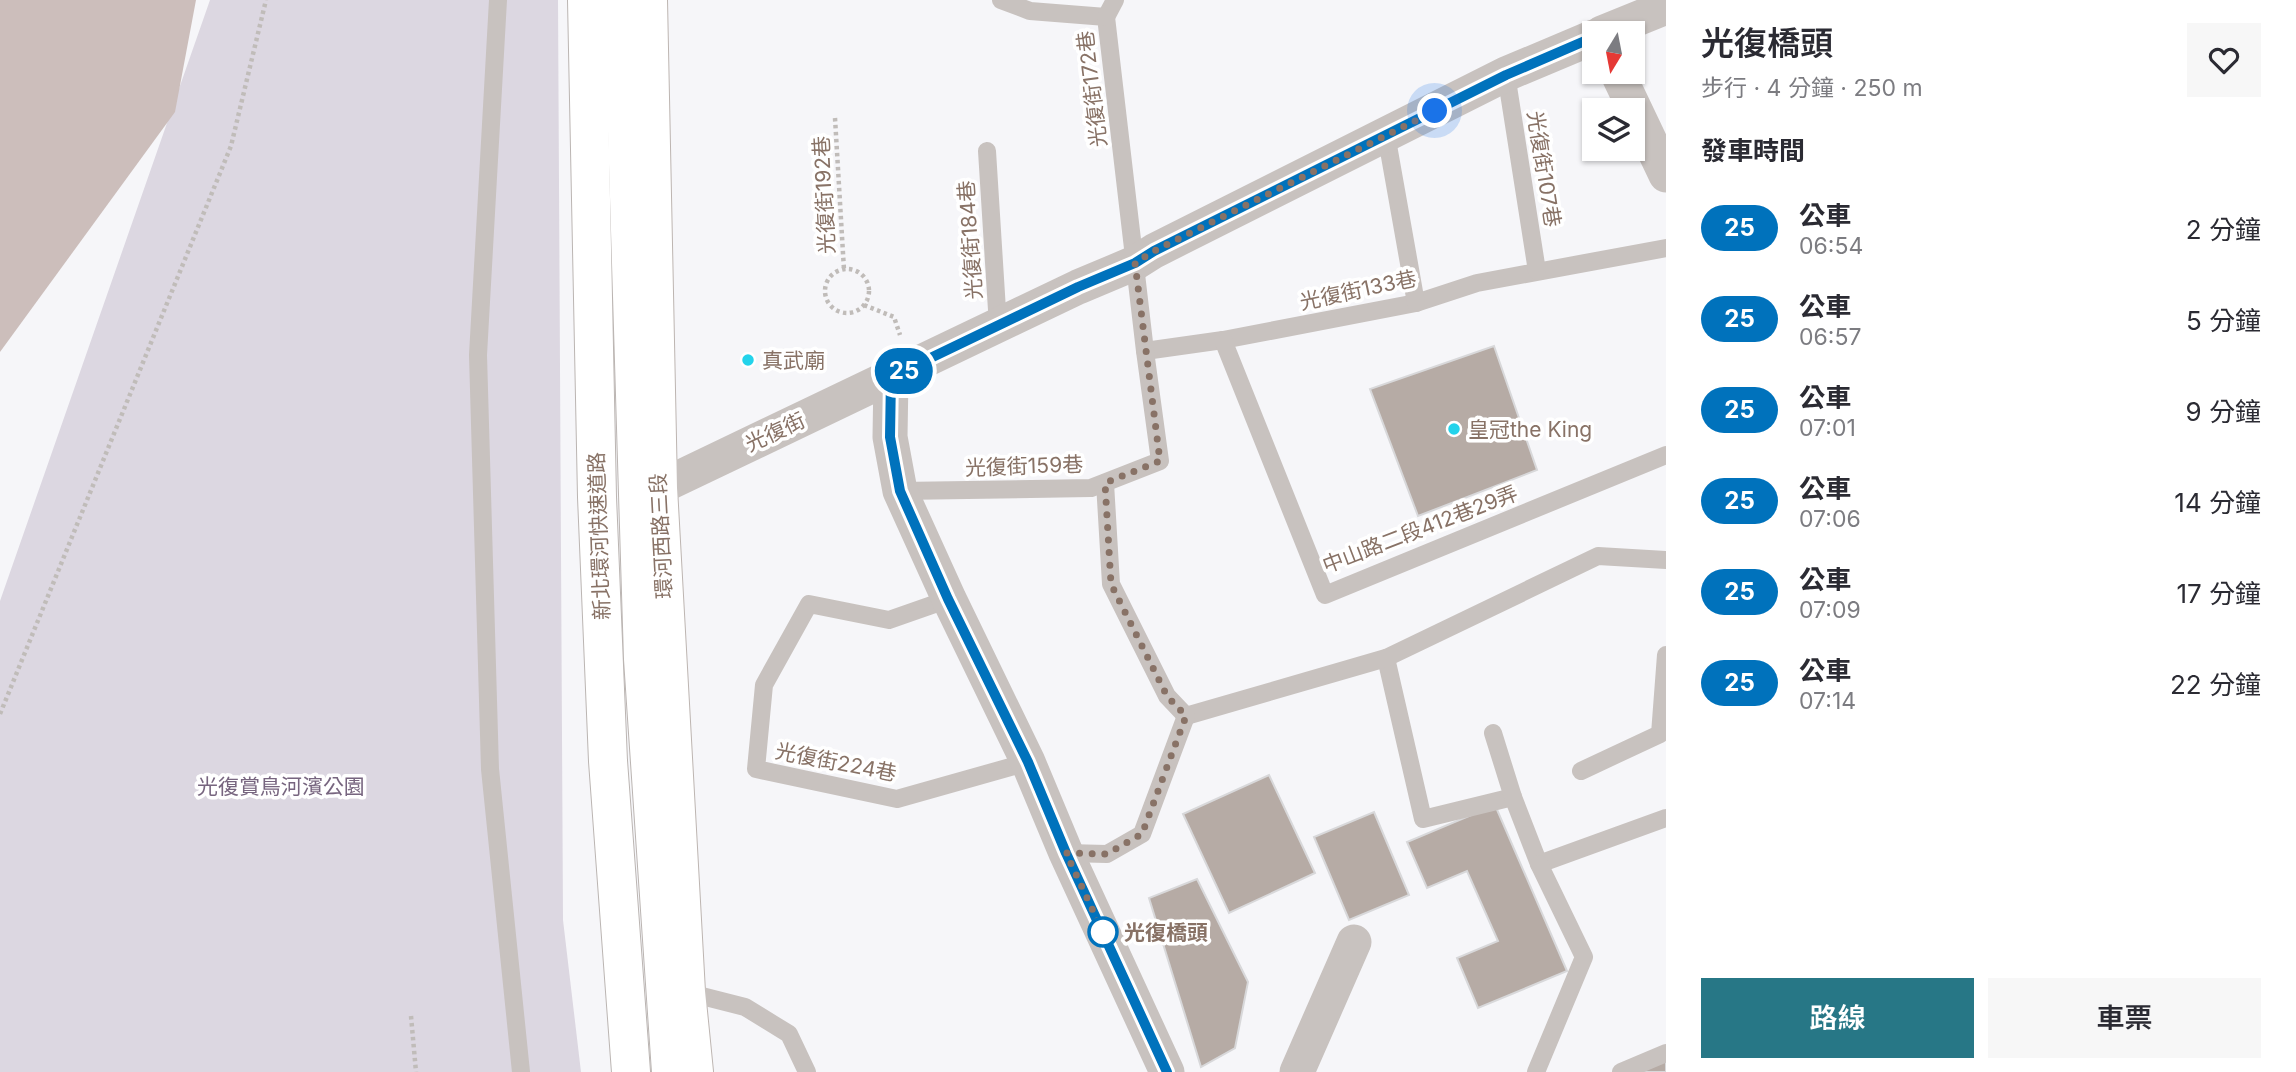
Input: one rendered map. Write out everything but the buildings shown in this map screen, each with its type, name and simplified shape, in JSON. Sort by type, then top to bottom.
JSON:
[{"type":"main road","name":"新北環河快速道路","points":[[587,0],[597,498],[607,747],[631,1072]]},
{"type":"main road","points":[[605,0],[614,592],[645,1072]]},
{"type":"main road","name":"新北環河快速道路","points":[[625,0],[643,659],[671,1072]]},
{"type":"main road","name":"環河西路三段","points":[[648,0],[658,488],[694,1072]]},
{"type":"street","points":[[1630,21],[1666,6]]},
{"type":"street","name":"光復街","points":[[658,488],[1078,287],[1135,263],[1386,134],[1506,75],[1582,42]]},
{"type":"street","points":[[1623,84],[1666,175]]},
{"type":"street","points":[[901,373],[890,437],[900,491],[948,599],[1028,762],[1066,853],[1162,1062],[1187,1072]]},
{"type":"street","points":[[1297,1072],[1354,942]]},
{"type":"lane","points":[[498,0],[478,355],[490,769],[522,1072]]},
{"type":"lane","name":"光復街172巷","points":[[1001,0],[1030,11],[1107,17],[1135,263]]},
{"type":"lane","points":[[1107,17],[1115,0]]},
{"type":"lane","name":"光復街107巷","points":[[1506,75],[1537,271]]},
{"type":"lane","points":[[1386,134],[1416,303]]},
{"type":"lane","name":"光復街184巷","points":[[987,151],[998,326]]},
{"type":"lane","name":"光復街133巷","points":[[1145,352],[1416,303],[1477,283],[1666,248]]},
{"type":"lane","points":[[1135,263],[1145,352]]},
{"type":"lane","name":"中山路二段412巷29弄","points":[[1223,340],[1325,595],[1666,455]]},
{"type":"lane","name":"光復街159巷","points":[[900,491],[1091,488],[1160,461],[1145,352]]},
{"type":"lane","points":[[1105,483],[1111,584],[1167,696],[1186,716]]},
{"type":"lane","points":[[1186,716],[1386,658],[1598,556],[1666,560]]},
{"type":"lane","name":"光復街224巷","points":[[948,599],[889,620],[809,604],[764,685],[756,769],[897,799],[1028,762]]},
{"type":"lane","points":[[1581,771],[1660,734],[1666,655]]},
{"type":"lane","points":[[1386,658],[1423,819],[1513,797]]},
{"type":"lane","points":[[1066,853],[1107,854],[1142,834],[1186,716]]},
{"type":"lane","points":[[1493,733],[1513,797],[1539,864],[1584,957],[1536,1072]]},
{"type":"lane","points":[[1539,864],[1666,818]]},
{"type":"lane","points":[[687,992],[745,1007],[789,1034],[807,1072]]},
{"type":"lane","points":[[1621,1072],[1666,1053]]},
{"type":"path","points":[[0,714],[231,146],[266,0]]},
{"type":"path","name":"光復街192巷","points":[[835,118],[844,270]]},
{"type":"path","points":[[844,270],[859,273],[869,292],[864,305],[858,310],[845,313],[838,311],[828,302],[825,288],[827,281],[844,270]]},
{"type":"path","points":[[864,305],[894,317],[901,373]]},
{"type":"path","points":[[411,1016],[416,1072]]},
{"type":"green space","name":"光復賞鳥河濱公園","points":[[210,0],[558,0],[563,920],[581,1072],[0,1072],[0,601]]},
{"type":"shaded area","points":[[0,0],[196,0],[175,112],[0,352]]},
{"type":"bus line","name":"25","points":[[1167,1072],[1066,853],[1028,762],[948,599],[900,491],[890,437],[891,377],[1078,287],[1135,263],[1386,134],[1506,75],[1582,42]]},
{"type":"place","name":"真武廟","points":[[748,360]]},
{"type":"place","name":"皇冠the King","points":[[1454,429]]},
{"type":"place","name":"光復橋頭","points":[[1103,932]]},
{"type":"route","points":[[1103,932],[1066,853],[1107,854],[1142,834],[1186,716],[1167,696],[1111,584],[1105,483],[1160,461],[1135,263],[1154,251],[1435,111]]}]
